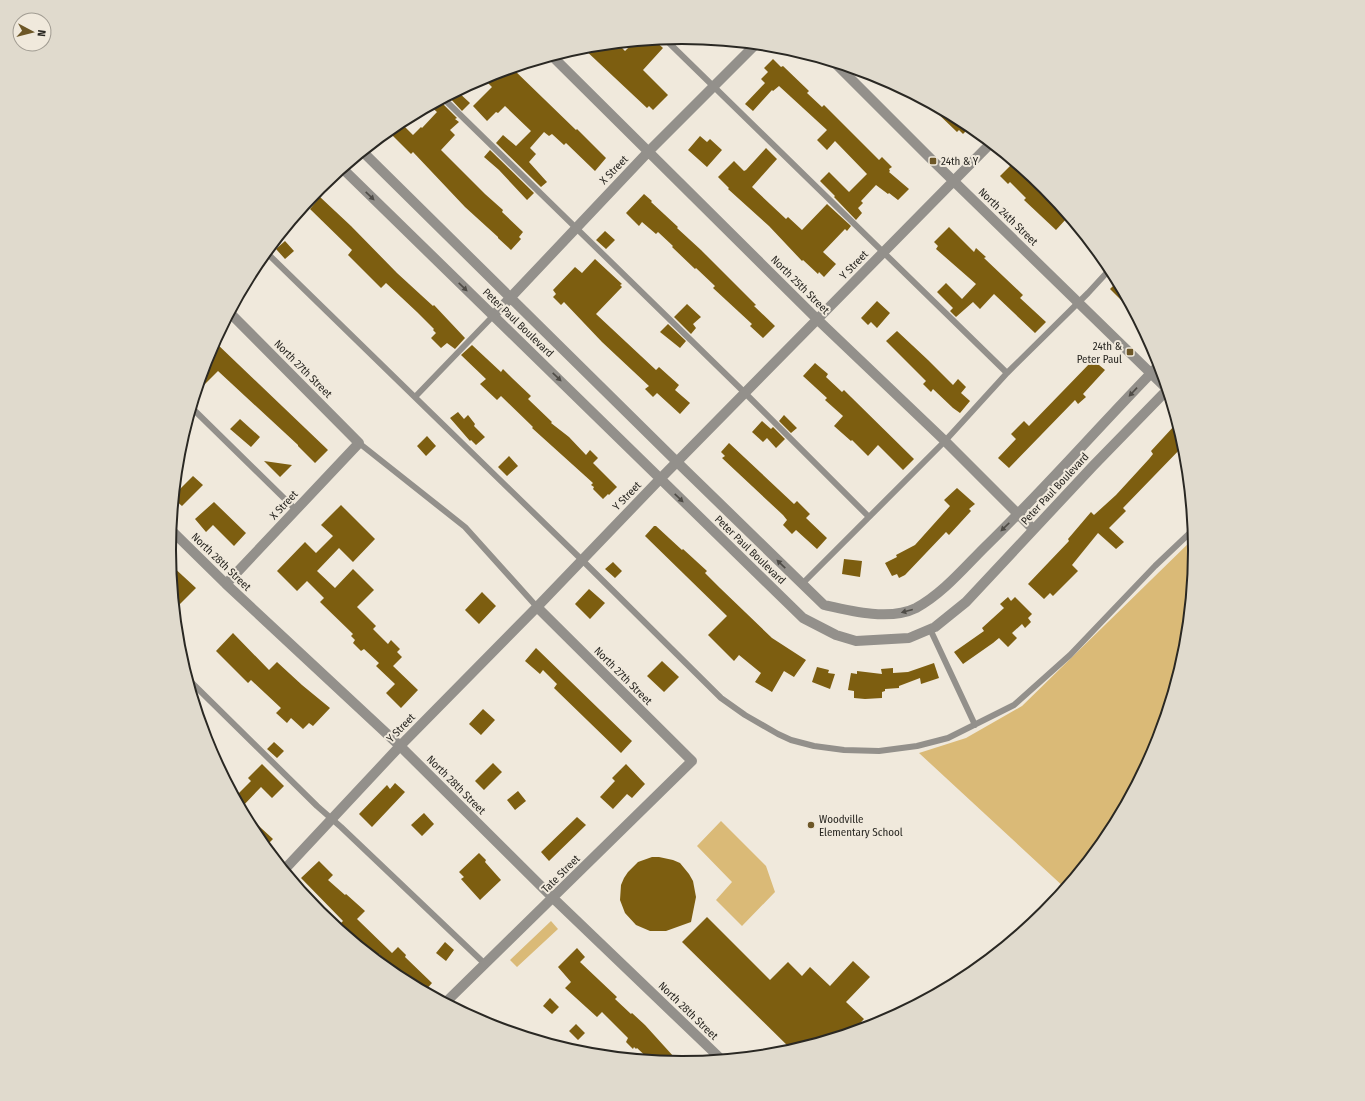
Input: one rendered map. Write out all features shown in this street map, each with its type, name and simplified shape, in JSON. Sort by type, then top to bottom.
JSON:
[{"type":"street","name":"X Street","points":[[493,316],[649,151],[752,48]]},
{"type":"street","name":"North 25th Street","points":[[556,60],[818,320],[1034,529]]},
{"type":"street","name":"North 24th Street","points":[[842,70],[953,181],[1159,380]]},
{"type":"street","name":"Y Street","points":[[287,867],[400,746],[537,607],[676,462],[818,320],[988,146]]},
{"type":"street","name":"Peter Paul Boulevard","points":[[366,155],[676,462],[824,605],[857,613],[892,614],[915,608],[938,593],[1019,514],[1155,369]]},
{"type":"street","name":"Peter Paul Boulevard","points":[[346,172],[803,618],[836,635],[856,640],[909,638],[935,627],[966,602],[1093,466],[1164,393]]},
{"type":"street","name":"North 27th Street","points":[[233,316],[359,443]]},
{"type":"street","name":"X Street","points":[[226,584],[359,443]]},
{"type":"street","name":"North 28th Street","points":[[176,535],[226,584],[400,746],[553,898],[718,1056]]},
{"type":"street","name":"North 27th Street","points":[[537,607],[692,761]]},
{"type":"street","name":"Tate Street","points":[[448,1000],[692,761]]},
{"type":"lane","points":[[670,44],[1007,373]]},
{"type":"lane","points":[[447,102],[745,393],[869,517]]},
{"type":"lane","points":[[270,256],[582,560],[721,698],[745,715],[778,734],[792,740],[825,748],[844,750],[898,750],[937,742],[948,738],[1014,705],[1070,655],[1155,566],[1188,533]]},
{"type":"lane","points":[[802,584],[944,441],[1007,373],[1106,273]]},
{"type":"lane","points":[[415,397],[493,316]]},
{"type":"lane","points":[[195,411],[296,510]]},
{"type":"lane","points":[[359,443],[465,527],[537,607]]},
{"type":"lane","points":[[930,629],[975,725]]},
{"type":"lane","points":[[194,685],[332,820],[485,964]]},
{"type":"shaded area","points":[[1189,543],[1188,584],[1185,617],[1172,682],[1162,713],[1137,775],[1121,804],[1104,832],[1062,885],[919,753],[966,738],[1022,706]]},
{"type":"shaded area","points":[[721,821],[766,866],[775,892],[742,926],[716,900],[732,882],[697,846]]},
{"type":"shaded area","points":[[551,921],[558,929],[517,967],[510,960]]},
{"type":"building","points":[[649,45],[659,45],[663,48],[643,70],[668,95],[653,110],[649,106],[647,108],[589,53],[622,48],[625,51],[629,47]]},
{"type":"building","points":[[773,59],[781,67],[783,66],[809,91],[807,93],[822,107],[824,105],[879,160],[882,157],[892,167],[889,169],[889,172],[909,189],[898,200],[876,185],[861,201],[863,203],[858,208],[862,213],[856,220],[820,181],[829,172],[849,192],[867,174],[835,141],[827,150],[817,140],[827,130],[779,86],[773,91],[772,90],[753,111],[745,104],[765,83],[761,79],[768,72],[764,68]]},
{"type":"building","points":[[516,72],[606,158],[595,171],[566,143],[564,145],[552,134],[549,136],[544,132],[530,148],[536,154],[529,162],[547,182],[541,187],[496,143],[503,135],[516,146],[531,131],[505,106],[487,121],[473,106],[492,87],[488,83]]},
{"type":"building","points":[[461,95],[470,103],[462,111],[451,100]]},
{"type":"building","points":[[443,104],[459,122],[450,130],[455,135],[441,150],[503,210],[502,212],[523,232],[519,237],[521,239],[511,250],[465,207],[413,152],[411,154],[392,135],[405,127],[413,135],[437,112],[434,109]]},
{"type":"building","points":[[937,112],[966,131],[963,134],[959,130],[957,132]]},
{"type":"building","points":[[700,136],[707,142],[710,139],[722,150],[707,167],[688,150]]},
{"type":"building","points":[[766,148],[777,159],[752,187],[786,219],[788,217],[802,230],[827,204],[851,226],[847,231],[845,229],[823,252],[836,264],[824,277],[819,272],[818,274],[803,260],[802,261],[769,226],[728,189],[729,188],[718,177],[734,161],[744,171],[746,170]]},
{"type":"building","points":[[490,150],[534,193],[527,200],[499,170],[484,157]]},
{"type":"building","points":[[1011,165],[1041,192],[1065,220],[1056,230],[1024,200],[1026,198],[1010,182],[1008,184],[1000,176]]},
{"type":"building","points":[[644,194],[756,305],[754,306],[775,326],[763,338],[750,326],[752,324],[713,288],[715,286],[696,268],[695,269],[658,232],[656,234],[642,222],[639,226],[626,213]]},
{"type":"building","points":[[320,197],[397,273],[433,306],[434,305],[465,338],[455,349],[447,343],[441,348],[431,338],[436,333],[433,330],[434,329],[417,312],[386,283],[381,288],[348,255],[352,250],[310,209]]},
{"type":"building","points":[[949,227],[974,252],[976,248],[986,257],[984,258],[1023,295],[1020,298],[1046,322],[1035,333],[994,294],[980,309],[973,302],[956,317],[950,311],[953,308],[937,292],[946,283],[962,299],[976,284],[936,249],[938,246],[934,242]]},
{"type":"building","points":[[605,231],[615,240],[606,249],[596,240]]},
{"type":"building","points":[[285,241],[294,251],[285,259],[276,249]]},
{"type":"building","points":[[595,259],[622,284],[620,285],[622,287],[596,314],[656,370],[659,367],[679,385],[675,390],[690,403],[680,414],[657,393],[653,397],[645,389],[649,386],[602,342],[564,302],[561,305],[553,297],[556,294],[553,290],[575,267],[582,273]]},
{"type":"building","points":[[1114,285],[1125,304],[1110,289]]},
{"type":"building","points":[[877,301],[890,313],[877,328],[871,322],[868,325],[861,318]]},
{"type":"building","points":[[687,304],[701,317],[693,324],[696,328],[691,334],[674,317]]},
{"type":"building","points":[[668,324],[686,341],[680,348],[660,332]]},
{"type":"building","points":[[897,331],[953,385],[958,379],[966,387],[961,393],[970,401],[960,413],[933,389],[931,392],[923,384],[926,381],[886,341]]},
{"type":"building","points":[[472,345],[501,372],[503,369],[531,396],[528,399],[552,422],[551,423],[569,437],[586,455],[590,450],[598,458],[593,463],[617,487],[609,495],[608,494],[603,499],[593,489],[594,487],[591,485],[593,483],[532,428],[533,427],[501,396],[497,400],[480,384],[486,379],[461,355]]},
{"type":"building","points":[[219,346],[328,450],[315,463],[298,445],[218,371],[204,385]]},
{"type":"building","points":[[1093,360],[1105,370],[1083,394],[1086,397],[1078,404],[1075,400],[1009,468],[998,458],[1016,439],[1011,434],[1024,421],[1029,426]]},
{"type":"building","points":[[815,363],[828,374],[826,377],[842,392],[844,390],[914,459],[903,470],[878,445],[868,456],[852,440],[851,441],[834,426],[843,416],[825,400],[827,398],[803,376]]},
{"type":"building","points":[[458,412],[464,419],[468,415],[475,424],[474,426],[485,437],[476,445],[471,440],[470,441],[450,418]]},
{"type":"building","points":[[784,415],[797,428],[791,433],[779,421]]},
{"type":"building","points":[[240,419],[260,437],[251,447],[230,429]]},
{"type":"building","points":[[762,421],[771,429],[773,427],[785,439],[776,448],[767,438],[763,442],[752,432]]},
{"type":"building","points":[[1174,427],[1179,450],[1123,508],[1126,511],[1109,528],[1124,542],[1116,549],[1098,533],[1072,565],[1078,571],[1053,596],[1050,593],[1044,599],[1028,584],[1069,541],[1068,539],[1091,512],[1094,515],[1116,495],[1153,454],[1151,451]]},
{"type":"building","points":[[427,436],[436,446],[426,456],[417,446]]},
{"type":"building","points":[[729,443],[794,504],[797,501],[810,514],[806,518],[827,538],[817,549],[796,530],[792,534],[783,525],[787,520],[783,515],[722,458],[725,456],[721,452]]},
{"type":"building","points":[[509,456],[518,466],[507,476],[498,467]]},
{"type":"building","points":[[264,461],[292,465],[280,477]]},
{"type":"building","points":[[193,476],[203,485],[182,506],[178,503],[180,490]]},
{"type":"building","points":[[957,488],[975,504],[969,509],[971,511],[949,535],[946,532],[905,575],[899,578],[897,574],[892,576],[885,563],[897,557],[896,555],[915,545],[950,506],[944,500]]},
{"type":"building","points":[[214,502],[246,533],[234,546],[213,525],[206,532],[195,519]]},
{"type":"building","points":[[341,505],[375,539],[353,562],[339,548],[317,571],[335,588],[353,569],[374,590],[357,607],[376,626],[373,629],[388,644],[391,640],[400,649],[397,652],[402,657],[393,666],[418,690],[401,708],[386,693],[395,684],[376,666],[379,663],[364,649],[361,651],[353,643],[355,640],[351,636],[353,634],[320,602],[324,598],[307,581],[297,591],[277,571],[305,542],[316,553],[333,536],[321,525]]},
{"type":"building","points":[[654,526],[656,526],[707,571],[705,573],[772,638],[806,660],[794,677],[784,671],[772,692],[755,682],[761,673],[739,655],[734,661],[708,635],[727,616],[645,536]]},
{"type":"building","points":[[844,559],[862,561],[860,577],[842,574]]},
{"type":"building","points":[[613,562],[622,571],[615,578],[605,569]]},
{"type":"building","points":[[177,570],[196,588],[179,605]]},
{"type":"building","points":[[589,589],[605,603],[590,619],[575,604]]},
{"type":"building","points":[[482,592],[496,606],[479,624],[465,610]]},
{"type":"building","points":[[1008,597],[1011,601],[1015,597],[1032,614],[1028,618],[1031,622],[1025,628],[1022,624],[1012,633],[1017,638],[1008,647],[999,638],[963,664],[954,652],[984,631],[982,628],[1004,608],[1000,604]]},
{"type":"building","points":[[233,633],[269,670],[277,662],[330,708],[313,726],[309,723],[303,729],[291,718],[287,723],[276,713],[281,708],[251,680],[248,683],[216,651]]},
{"type":"building","points":[[536,648],[632,741],[621,753],[554,688],[557,684],[543,670],[540,674],[525,661]]},
{"type":"building","points":[[662,661],[679,677],[664,692],[647,676]]},
{"type":"building","points":[[934,663],[939,678],[921,684],[920,678],[899,686],[899,688],[885,689],[885,691],[882,692],[882,698],[854,698],[854,691],[848,690],[851,673],[857,674],[857,671],[882,674],[881,669],[893,668],[893,673],[908,672]]},
{"type":"building","points":[[817,667],[829,670],[828,673],[835,674],[830,689],[812,682]]},
{"type":"building","points":[[483,709],[495,720],[481,735],[469,724]]},
{"type":"building","points":[[274,742],[284,751],[277,758],[267,749]]},
{"type":"building","points":[[493,763],[502,772],[484,790],[475,781]]},
{"type":"building","points":[[262,764],[284,786],[272,798],[261,787],[244,805],[238,794],[251,781],[248,778]]},
{"type":"building","points":[[626,764],[645,784],[632,798],[627,794],[613,809],[600,797],[615,781],[612,778]]},
{"type":"building","points":[[395,783],[405,792],[372,827],[359,814],[387,785],[390,789]]},
{"type":"building","points":[[518,791],[526,801],[515,810],[507,800]]},
{"type":"building","points":[[424,813],[434,824],[422,836],[411,825]]},
{"type":"building","points":[[577,817],[586,825],[549,861],[541,852]]},
{"type":"building","points":[[255,823],[273,839],[269,843]]},
{"type":"building","points":[[479,853],[501,880],[480,900],[461,879],[464,877],[459,872]]},
{"type":"building","points":[[652,857],[673,860],[680,863],[689,874],[693,881],[696,897],[691,922],[666,931],[650,931],[636,925],[625,913],[620,900],[621,885],[624,878],[638,862]]},
{"type":"building","points":[[319,861],[333,875],[328,880],[365,911],[357,919],[392,953],[398,947],[406,955],[405,957],[432,983],[427,988],[401,972],[379,954],[378,955],[374,952],[341,923],[343,921],[301,878]]},
{"type":"building","points":[[707,917],[770,980],[788,962],[802,976],[810,967],[830,986],[853,961],[870,977],[846,1002],[864,1019],[859,1025],[845,1030],[814,1040],[788,1046],[682,942]]},
{"type":"building","points":[[445,942],[454,950],[446,961],[436,953]]},
{"type":"building","points":[[577,948],[585,957],[580,962],[617,997],[615,999],[645,1025],[674,1057],[645,1056],[637,1048],[636,1049],[634,1047],[633,1049],[626,1042],[628,1038],[602,1012],[597,1017],[565,988],[571,982],[558,967]]},
{"type":"building","points":[[550,998],[559,1007],[552,1014],[543,1006]]},
{"type":"building","points":[[576,1024],[585,1033],[578,1040],[569,1031]]},
{"type":"place","name":"24th & Y","points":[[933,161]]},
{"type":"place","name":"24th & Peter Paul","points":[[1130,352]]},
{"type":"place","name":"Woodville Elementary School","points":[[811,825]]}]
